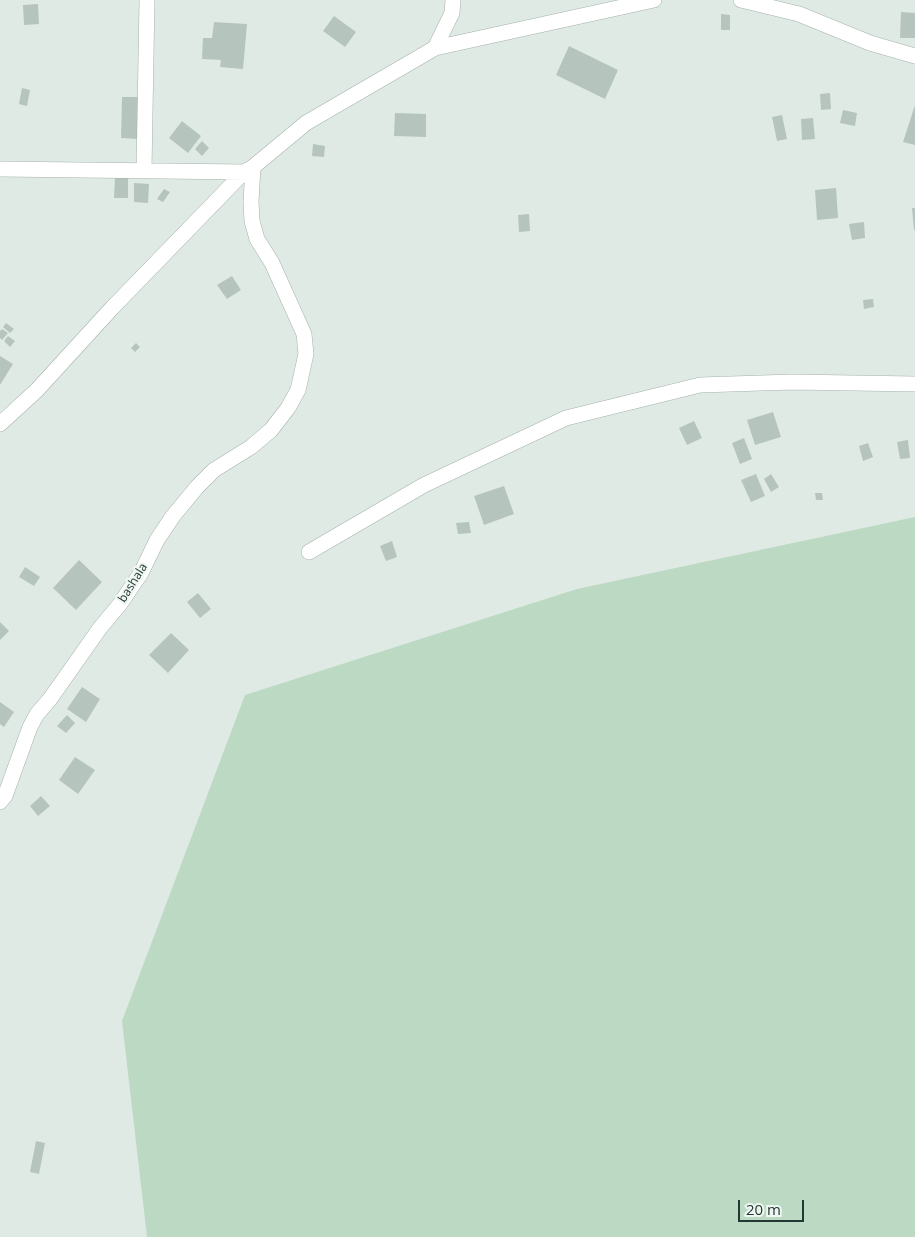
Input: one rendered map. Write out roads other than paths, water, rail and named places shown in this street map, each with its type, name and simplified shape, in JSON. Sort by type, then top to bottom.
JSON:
[{"type":"street","points":[[144,170],[148,0]]},
{"type":"street","points":[[435,48],[452,13],[453,0]]},
{"type":"street","points":[[0,424],[37,390],[112,308],[248,170],[306,123],[435,48],[654,0]]},
{"type":"street","points":[[741,0],[799,14],[870,43],[915,56]]},
{"type":"street","points":[[0,169],[248,170]]},
{"type":"street","name":"bashala","points":[[0,802],[25,745],[30,728],[38,714],[141,574],[157,540],[173,516],[214,470],[251,447],[271,430],[288,408],[298,390],[306,354],[304,334],[276,272],[258,239],[252,220],[248,170]]},
{"type":"street","points":[[309,552],[424,485],[566,418],[700,385],[792,382],[915,384]]}]
